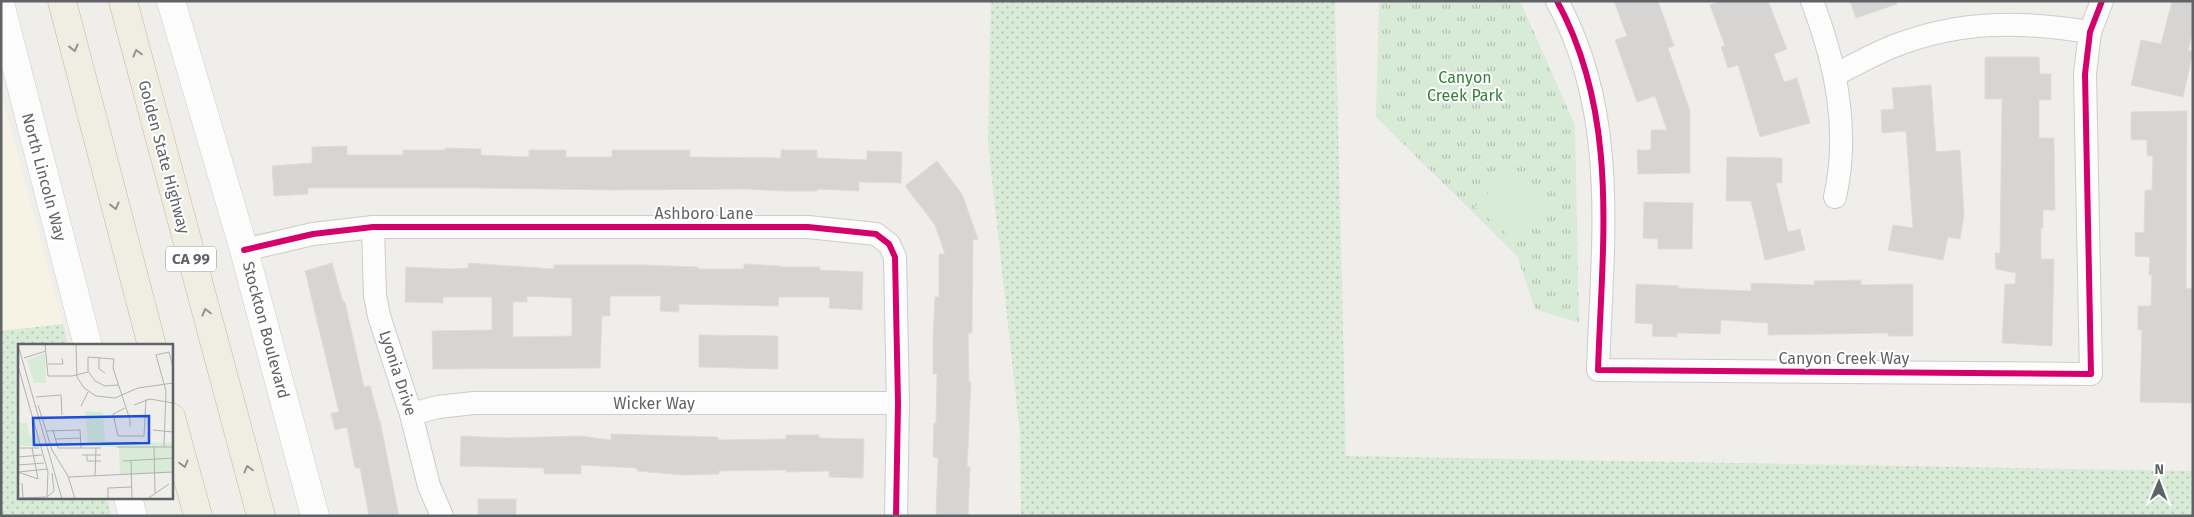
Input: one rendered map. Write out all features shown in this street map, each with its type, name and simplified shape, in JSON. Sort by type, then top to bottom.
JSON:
[{"type":"highway","points":[[62,1],[151,344]]},
{"type":"highway","name":"Golden State Highway","points":[[123,1],[261,516]]},
{"type":"highway","points":[[172,421],[198,516]]},
{"type":"street","name":"Stockton Boulevard","points":[[171,1],[244,250],[315,516]]},
{"type":"street","name":"Canyon Creek Way","points":[[1557,1],[1584,61],[1594,98],[1601,142],[1603,181],[1598,370],[2091,374],[2085,74],[2090,32],[2102,1]]},
{"type":"street","points":[[1812,1],[1835,75],[1842,141],[1840,172],[1835,197]]},
{"type":"street","name":"North Lincoln Way","points":[[1,7],[87,344]]},
{"type":"street","points":[[1835,75],[1893,46],[1959,27],[2022,23],[2090,32]]},
{"type":"street","name":"Ashboro Lane","points":[[244,250],[313,234],[373,227],[808,227],[876,234],[889,244],[895,257],[898,403],[896,516]]},
{"type":"street","name":"Lyonia Drive","points":[[373,227],[375,295],[379,316],[411,414],[429,486],[442,516]]},
{"type":"street","name":"Wicker Way","points":[[411,414],[438,407],[474,403],[898,403]]},
{"type":"street","points":[[129,500],[133,516]]},
{"type":"shaded area","points":[[1,93],[63,324],[1,331]]},
{"type":"green space","points":[[991,1],[1335,1],[1346,456],[2193,471],[2193,516],[1021,516],[1020,434],[988,142]]},
{"type":"green space","name":"Canyon Creek Park","points":[[1379,1],[1520,1],[1575,125],[1579,323],[1535,309],[1517,256],[1376,117]]},
{"type":"green space","points":[[1508,173],[1548,208],[1514,240],[1475,207]]},
{"type":"green space","points":[[63,324],[68,344],[18,344],[18,500],[107,500],[111,516],[1,516],[1,331]]},
{"type":"building","points":[[1614,1],[1658,1],[1674,46],[1668,48],[1690,111],[1690,173],[1638,174],[1637,150],[1651,150],[1651,130],[1667,130],[1655,96],[1637,102],[1615,40],[1627,36]]},
{"type":"building","points":[[1720,1],[1768,1],[1787,49],[1774,54],[1784,82],[1797,78],[1810,123],[1760,137],[1738,65],[1728,68],[1721,47],[1725,46],[1710,5]]},
{"type":"building","points":[[1850,1],[1897,1],[1897,4],[1856,18]]},
{"type":"building","points":[[2172,1],[2193,1],[2193,31],[2188,50],[2193,52],[2183,97],[2131,85],[2141,40],[2161,44]]},
{"type":"building","points":[[1985,57],[2039,57],[2040,74],[2051,74],[2051,100],[2039,100],[2039,138],[2054,138],[2055,210],[2043,210],[2043,228],[2041,228],[2041,259],[2054,259],[2052,346],[2002,343],[2005,284],[2015,284],[2016,273],[1996,269],[1995,253],[2000,253],[2002,99],[1985,99]]},
{"type":"building","points":[[1931,85],[1936,152],[1960,150],[1964,215],[1960,239],[1948,237],[1943,260],[1888,250],[1893,225],[1913,228],[1906,131],[1882,133],[1881,110],[1894,109],[1892,88]]},
{"type":"building","points":[[2187,111],[2186,288],[2193,289],[2193,403],[2140,402],[2142,330],[2138,330],[2138,306],[2151,306],[2152,275],[2149,275],[2150,257],[2135,256],[2135,232],[2144,233],[2145,190],[2152,190],[2153,156],[2147,156],[2147,140],[2131,140],[2131,112]]},
{"type":"building","points":[[347,146],[347,155],[403,155],[403,150],[445,150],[445,148],[481,149],[481,155],[529,157],[529,150],[566,150],[566,157],[612,157],[612,150],[690,150],[690,157],[781,158],[781,150],[817,150],[817,158],[867,160],[867,151],[902,152],[901,183],[859,182],[859,191],[817,189],[817,191],[782,191],[744,189],[308,188],[308,194],[274,196],[272,166],[312,163],[312,147]]},
{"type":"building","points":[[1727,157],[1782,158],[1782,183],[1776,183],[1788,232],[1800,229],[1805,250],[1765,260],[1751,201],[1726,201]]},
{"type":"building","points":[[937,161],[962,194],[978,239],[973,240],[972,333],[968,333],[969,382],[971,382],[967,467],[970,467],[968,516],[936,516],[938,458],[933,457],[937,374],[933,374],[933,339],[935,297],[939,297],[939,254],[945,254],[935,225],[905,186]]},
{"type":"building","points":[[1644,202],[1693,203],[1692,249],[1658,249],[1658,239],[1643,238]]},
{"type":"building","points":[[332,263],[343,302],[345,302],[364,387],[370,386],[381,426],[399,516],[369,516],[360,468],[355,468],[347,427],[335,430],[331,413],[339,412],[305,271]]},
{"type":"building","points":[[468,263],[554,269],[554,265],[644,265],[698,267],[698,269],[744,269],[744,264],[780,267],[820,267],[820,270],[863,272],[862,310],[829,308],[830,297],[779,297],[778,306],[679,304],[679,312],[660,311],[661,296],[610,296],[610,316],[602,316],[600,368],[433,369],[432,331],[492,330],[492,297],[443,297],[443,303],[405,302],[406,267],[468,268]],"holes":[[[527,296],[572,298],[572,336],[513,337],[513,302],[527,302]]]},
{"type":"building","points":[[1861,280],[1861,285],[1913,284],[1913,336],[1888,336],[1888,333],[1768,335],[1768,323],[1721,320],[1720,334],[1677,333],[1677,337],[1652,336],[1653,324],[1635,323],[1636,284],[1751,291],[1751,283],[1814,285],[1814,281]]},
{"type":"building","points":[[699,335],[778,336],[778,369],[699,367]]},
{"type":"building","points":[[611,434],[718,437],[718,440],[786,439],[786,435],[819,435],[819,438],[864,439],[863,478],[829,477],[829,471],[719,471],[719,474],[684,475],[637,471],[637,468],[581,465],[581,474],[544,474],[544,468],[460,466],[461,436],[504,438],[581,436],[611,440]]},
{"type":"building","points":[[478,499],[516,499],[516,516],[478,516]]},
{"type":"cycle path","points":[[1557,1],[1577,45],[1591,90],[1599,135],[1603,182],[1603,229],[1598,370],[2091,374],[2085,74],[2090,32],[2102,1]]},
{"type":"cycle path","points":[[244,250],[313,234],[373,227],[808,227],[876,234],[889,244],[895,257],[898,403],[896,516]]}]
